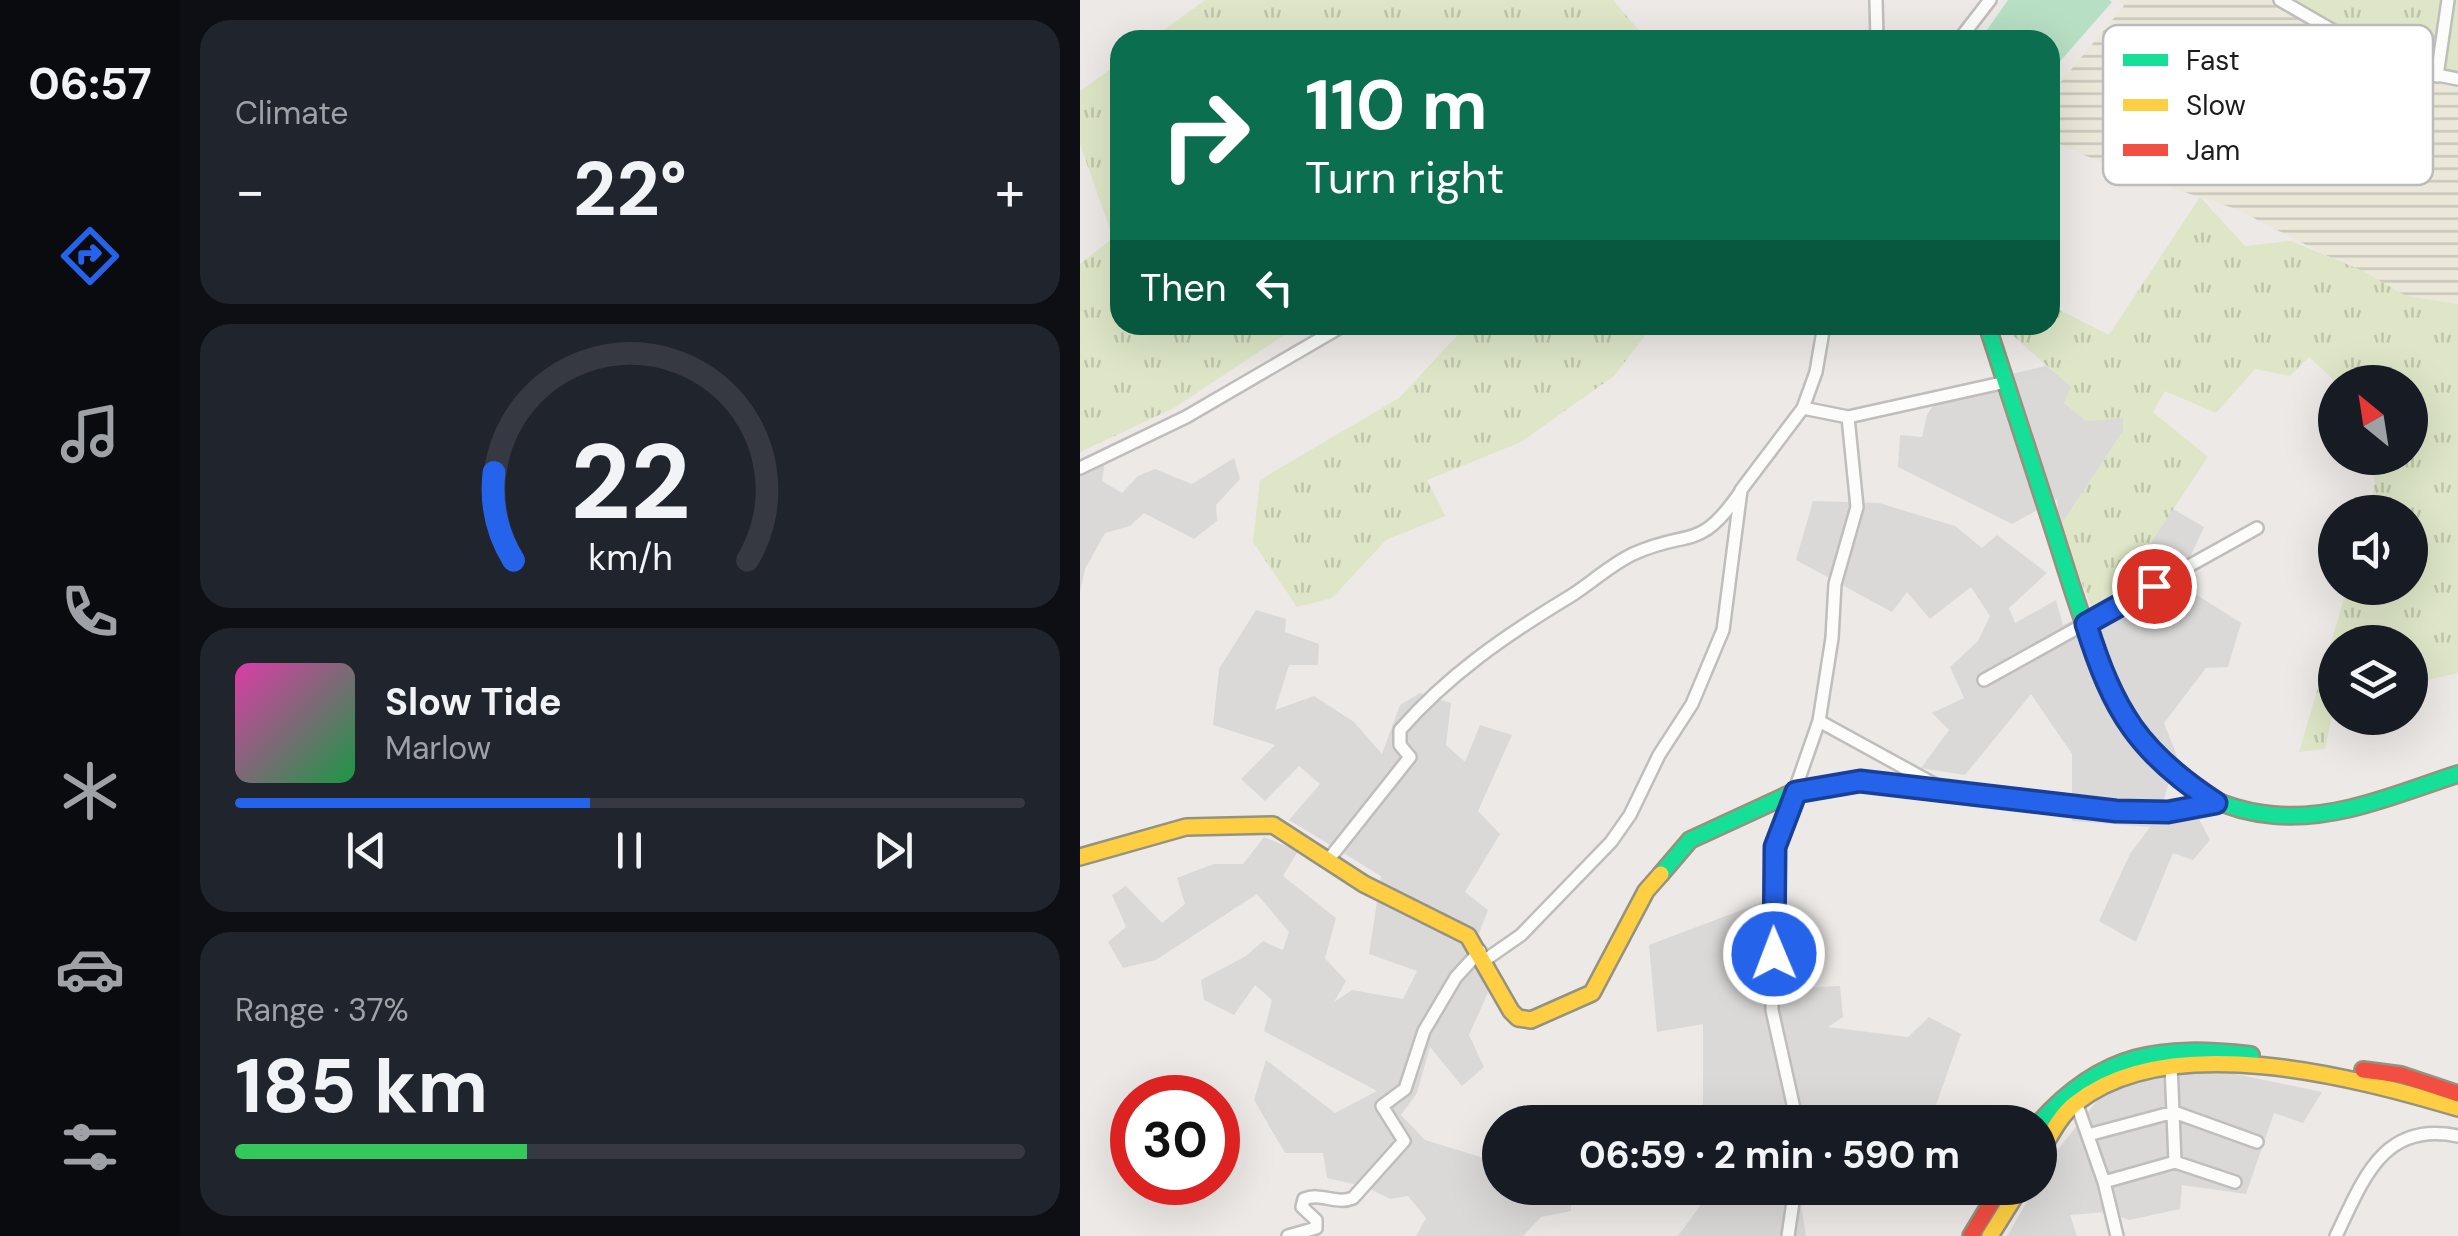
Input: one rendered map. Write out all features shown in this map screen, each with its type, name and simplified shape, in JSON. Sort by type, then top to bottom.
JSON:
[{"type":"main road","points":[[1990,335],[2118,710],[2144,748],[2216,803],[2256,814],[2308,816],[2458,774]]},
{"type":"main road","points":[[1080,856],[1186,828],[1273,825],[1364,884],[1460,931],[1483,955],[1511,1011],[1522,1020],[1532,1020],[1584,999],[1614,957],[1646,892],[1690,840],[1796,792],[1860,781],[2116,811],[2168,812],[2216,803]]},
{"type":"main road","points":[[2054,1105],[2100,1069],[2129,1058],[2188,1048],[2401,1075],[2458,1094]]},
{"type":"main road","points":[[2057,1129],[2076,1102],[2116,1079],[2171,1064],[2234,1066],[2397,1089],[2458,1108]]},
{"type":"main road","points":[[1971,1236],[1990,1205]]},
{"type":"main road","points":[[1990,1236],[2009,1205]]},
{"type":"street","points":[[1876,0],[1877,30]]},
{"type":"street","points":[[1967,30],[1990,0]]},
{"type":"street","points":[[2280,0],[2321,25]]},
{"type":"street","points":[[2437,76],[2448,0]]},
{"type":"street","points":[[2433,75],[2458,80]]},
{"type":"street","points":[[1080,468],[1203,408],[1327,335]]},
{"type":"street","points":[[1329,859],[1410,758],[1400,745],[1400,730],[1443,684],[1511,633],[1634,554],[1703,536],[1720,523],[1802,408],[1816,372],[1822,335]]},
{"type":"street","points":[[1802,408],[1848,418],[2006,382]]},
{"type":"street","points":[[1793,1105],[1772,1010],[1775,847],[1819,721],[1832,638],[1835,584],[1856,507],[1848,418]]},
{"type":"street","points":[[1288,1236],[1316,1228],[1316,1220],[1302,1207],[1304,1199],[1314,1196],[1342,1202],[1353,1198],[1404,1141],[1382,1106],[1405,1089],[1424,1030],[1456,977],[1483,955],[1521,935],[1611,842],[1630,816],[1660,754],[1692,704],[1723,630],[1742,490]]},
{"type":"street","points":[[1984,680],[2257,528]]},
{"type":"street","points":[[1819,721],[1947,791]]},
{"type":"street","points":[[2171,1064],[2175,1162]]},
{"type":"street","points":[[2076,1102],[2104,1182],[2117,1236]]},
{"type":"street","points":[[2088,1135],[2174,1112],[2257,1142]]},
{"type":"street","points":[[2336,1236],[2364,1179],[2395,1144],[2423,1132],[2458,1136]]},
{"type":"street","points":[[2104,1182],[2175,1162],[2235,1182]]},
{"type":"street","points":[[1788,1236],[1793,1205]]},
{"type":"shaded area","points":[[2118,0],[2276,0],[2330,25],[2108,25],[2124,6]]},
{"type":"shaded area","points":[[2103,31],[2103,163],[2060,144],[2060,83]]},
{"type":"shaded area","points":[[2433,72],[2458,84],[2458,304],[2406,296],[2236,209],[2163,185],[2433,185]]},
{"type":"shaded area","points":[[2046,366],[2123,418],[2123,431],[2059,528],[2057,499],[2012,524],[1898,467],[1900,435],[1922,437],[1927,415],[1943,390]]},
{"type":"shaded area","points":[[1234,458],[1240,479],[1216,505],[1217,521],[1194,539],[1144,513],[1130,526],[1105,533],[1085,569],[1080,592],[1080,464],[1105,462],[1102,481],[1122,493],[1138,476],[1155,469],[1192,484]]},
{"type":"shaded area","points":[[1813,501],[1879,503],[1955,526],[1982,548],[1997,535],[2047,573],[2009,608],[2015,623],[2056,600],[2063,625],[2093,610],[2144,553],[2173,509],[2204,527],[2178,583],[2241,623],[2228,667],[2206,668],[2164,723],[2177,756],[2163,802],[2189,800],[2210,840],[2193,860],[2173,853],[2136,942],[2099,921],[2130,854],[2150,827],[2072,821],[2072,754],[2031,694],[1965,775],[1921,768],[1949,730],[1932,713],[1964,698],[1950,667],[1978,641],[1990,616],[1971,587],[1930,619],[1907,592],[1892,612],[1796,560]]},
{"type":"shaded area","points":[[1256,610],[1286,619],[1285,632],[1319,644],[1318,665],[1289,665],[1275,710],[1314,696],[1354,722],[1382,754],[1400,705],[1420,693],[1451,703],[1446,745],[1465,762],[1480,725],[1512,735],[1478,811],[1500,834],[1465,892],[1488,910],[1478,936],[1490,988],[1469,1035],[1484,1067],[1462,1086],[1430,1047],[1417,1093],[1401,1115],[1425,1140],[1482,1157],[1482,1205],[1571,1205],[1571,1211],[1541,1217],[1523,1236],[1416,1236],[1426,1218],[1408,1196],[1390,1199],[1366,1187],[1327,1178],[1323,1153],[1285,1153],[1254,1100],[1266,1060],[1335,1113],[1377,1091],[1264,1031],[1272,1000],[1255,985],[1234,1015],[1204,1000],[1201,980],[1246,956],[1263,941],[1283,950],[1289,932],[1257,894],[1156,960],[1123,968],[1108,942],[1126,927],[1112,895],[1126,886],[1162,923],[1185,904],[1177,878],[1214,864],[1243,864],[1264,837],[1298,851],[1283,876],[1336,918],[1325,958],[1346,981],[1334,1002],[1352,990],[1403,999],[1417,971],[1369,954],[1381,876],[1289,820],[1320,784],[1299,766],[1265,801],[1241,779],[1275,745],[1213,725],[1219,669]]},
{"type":"shaded area","points":[[1779,896],[1779,989],[1840,986],[1843,1017],[1828,1027],[1908,1037],[1929,1017],[1961,1034],[1936,1105],[1703,1105],[1703,1024],[1657,1032],[1649,945]]},
{"type":"shaded area","points":[[2157,1072],[2235,1074],[2322,1092],[2303,1123],[2274,1113],[2246,1194],[2182,1185],[2180,1209],[2129,1220],[2107,1212],[2070,1215],[2077,1236],[2007,1236],[2025,1205],[2057,1205],[2057,1151],[2100,1097]]},
{"type":"shaded area","points":[[1801,1205],[1806,1236],[1678,1236],[1700,1206]]},
{"type":"green space","points":[[1205,0],[1613,0],[1638,30],[1164,30]]},
{"type":"green space","points":[[2008,0],[2112,2],[2060,62],[2060,30],[1987,30]]},
{"type":"green space","points":[[2276,0],[2458,0],[2458,84],[2433,78],[2433,25],[2317,25]]},
{"type":"green space","points":[[1110,69],[1110,229],[1080,144],[1080,91]]},
{"type":"green space","points":[[2200,197],[2245,246],[2291,241],[2363,271],[2406,296],[2458,304],[2458,673],[2428,680],[2428,625],[2336,625],[2342,605],[2428,605],[2428,495],[2373,495],[2373,475],[2428,475],[2428,365],[2318,365],[2309,357],[2290,376],[2255,369],[2216,413],[2165,391],[2153,412],[2208,457],[2144,553],[2153,574],[2093,610],[2059,528],[2123,431],[2123,418],[2086,421],[2064,403],[2071,387],[2012,335],[2060,335],[2060,310],[2109,335]]},
{"type":"green space","points":[[1110,240],[1110,335],[1284,335],[1174,408],[1080,452],[1080,264]]},
{"type":"green space","points":[[1458,335],[1645,335],[1614,376],[1521,442],[1427,480],[1445,516],[1386,540],[1332,598],[1297,607],[1253,542],[1260,480],[1399,398]]},
{"type":"green space","points":[[2318,687],[2318,735],[2328,735],[2325,749],[2299,752]]},
{"type":"traffic: fast","points":[[1990,335],[2100,666],[2122,710],[2149,749],[2183,781],[2224,804],[2298,816],[2368,804],[2458,774]]},
{"type":"traffic: fast","points":[[1661,874],[1690,840],[1796,791],[1860,781],[2117,811],[2168,812],[2216,803]]},
{"type":"traffic: fast","points":[[2057,1105],[2087,1081],[2135,1058],[2189,1051],[2251,1055]]},
{"type":"traffic: slow","points":[[1080,857],[1186,827],[1273,825],[1364,884],[1468,936],[1511,1011],[1518,1018],[1531,1020],[1592,993],[1646,891],[1661,874]]},
{"type":"traffic: slow","points":[[2057,1125],[2076,1103],[2115,1080],[2161,1068],[2210,1063],[2316,1073],[2458,1108]]},
{"type":"traffic: slow","points":[[1990,1236],[2009,1205]]},
{"type":"traffic: jam","points":[[2363,1070],[2401,1075],[2458,1094]]},
{"type":"traffic: jam","points":[[1971,1236],[1990,1205]]},
{"type":"route","points":[[1774,954],[1775,847],[1796,792],[1860,781],[2116,811],[2168,812],[2216,803],[2182,781],[2144,748],[2118,710],[2102,676],[2086,624],[2154,586]]}]
